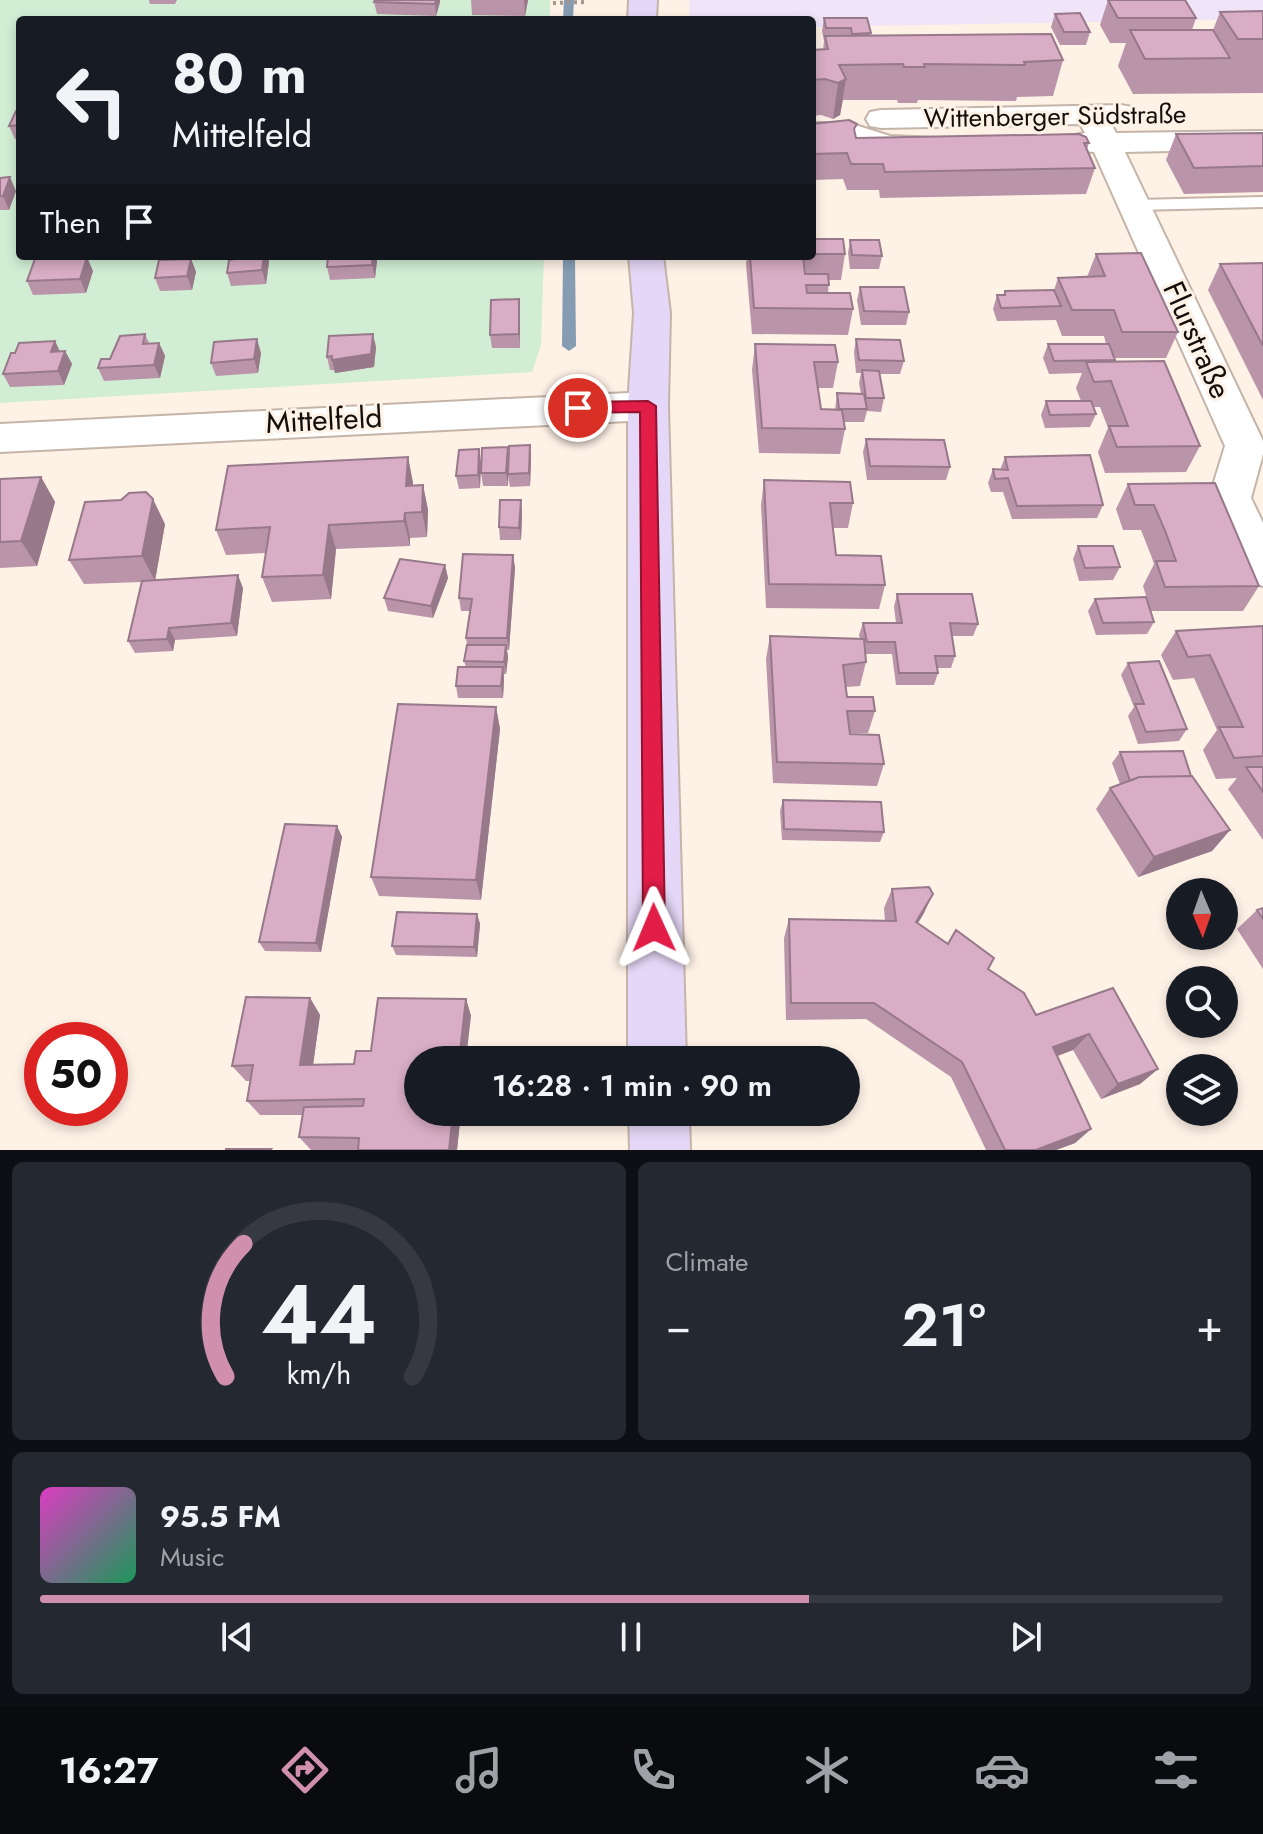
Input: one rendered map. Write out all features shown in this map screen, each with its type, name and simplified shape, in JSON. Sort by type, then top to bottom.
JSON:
[{"type":"main road","points":[[647,260],[655,326],[648,406],[657,1046]]},
{"type":"main road","points":[[659,1126],[660,1150]]},
{"type":"street","name":"Wittenberger Südstraße","points":[[816,132],[849,132],[886,146],[1263,112]]},
{"type":"street","name":"Wittenberger Südstraße","points":[[1098,129],[1263,140]]},
{"type":"street","name":"Flurstraße","points":[[1098,129],[1136,205],[1245,446],[1230,498],[1263,569]]},
{"type":"street","name":"Mittelfeld","points":[[0,438],[648,406]]},
{"type":"lane","points":[[1136,205],[1263,202]]},
{"type":"path","points":[[553,3],[586,2]]},
{"type":"shaded area","points":[[689,0],[1263,0],[1263,19],[816,27],[816,16],[690,16]]},
{"type":"green space","points":[[0,0],[550,0],[550,16],[16,16],[16,260],[544,260],[541,345],[532,372],[0,403]]},
{"type":"building","points":[[375,0],[436,0],[435,4]]},
{"type":"building","points":[[1108,0],[1185,0],[1196,18],[1118,18]]},
{"type":"building","points":[[1263,11],[1263,39],[1238,39],[1220,12]]},
{"type":"building","points":[[1080,13],[1090,32],[1064,32],[1055,14]]},
{"type":"building","points":[[824,18],[867,18],[871,33],[852,34],[851,28],[826,28]]},
{"type":"building","points":[[1130,30],[1213,30],[1230,58],[1145,59]]},
{"type":"building","points":[[1051,34],[1063,60],[1024,62],[1025,65],[839,65],[846,79],[838,83],[816,80],[816,50],[828,49],[825,36]]},
{"type":"building","points":[[16,111],[16,125],[9,126]]},
{"type":"building","points":[[849,120],[857,124],[854,129],[856,138],[1079,134],[1086,137],[1089,143],[1084,143],[1095,168],[885,172],[883,164],[851,164],[847,153],[816,154],[816,124]]},
{"type":"building","points":[[1263,133],[1263,166],[1194,168],[1176,134]]},
{"type":"building","points":[[10,177],[3,196],[0,196],[0,178]]},
{"type":"building","points":[[816,239],[843,239],[845,254],[816,254]]},
{"type":"building","points":[[850,240],[879,240],[882,256],[852,255]]},
{"type":"building","points":[[1141,253],[1178,332],[1122,332],[1114,310],[1072,310],[1058,278],[1105,276],[1096,254]]},
{"type":"building","points":[[35,260],[86,260],[80,279],[27,281]]},
{"type":"building","points":[[159,260],[191,260],[187,276],[155,278]]},
{"type":"building","points":[[229,260],[263,260],[262,270],[227,273]]},
{"type":"building","points":[[328,260],[373,260],[372,265],[327,267]]},
{"type":"building","points":[[750,260],[803,260],[805,274],[828,274],[829,285],[806,285],[807,293],[850,293],[853,309],[754,308]]},
{"type":"building","points":[[1263,263],[1263,346],[1220,264]]},
{"type":"building","points":[[860,287],[904,287],[909,312],[864,311]]},
{"type":"building","points":[[1054,290],[1061,306],[1001,308],[997,295],[1005,295],[1005,291]]},
{"type":"building","points":[[519,299],[519,334],[490,335],[491,300]]},
{"type":"building","points":[[145,334],[143,344],[159,343],[154,365],[98,368],[101,359],[110,359],[120,336]]},
{"type":"building","points":[[373,334],[371,354],[332,360],[332,356],[327,357],[329,336]]},
{"type":"building","points":[[257,339],[254,359],[211,363],[214,342]]},
{"type":"building","points":[[856,339],[900,340],[904,361],[859,360]]},
{"type":"building","points":[[55,341],[51,352],[65,351],[58,371],[3,374],[11,353],[15,353],[19,343]]},
{"type":"building","points":[[755,344],[835,345],[838,362],[814,362],[821,409],[842,410],[845,429],[762,428]]},
{"type":"building","points":[[1048,344],[1109,344],[1115,360],[1054,361]]},
{"type":"building","points":[[1164,361],[1200,446],[1117,447],[1109,426],[1128,426],[1111,381],[1094,382],[1086,362]]},
{"type":"building","points":[[862,370],[879,371],[884,398],[866,398]]},
{"type":"building","points":[[837,393],[864,394],[867,409],[839,409]]},
{"type":"building","points":[[1046,401],[1091,401],[1096,414],[1050,415]]},
{"type":"building","points":[[866,439],[944,440],[950,467],[870,466]]},
{"type":"building","points":[[530,445],[529,473],[508,474],[509,446]]},
{"type":"building","points":[[508,447],[506,473],[481,473],[482,448]]},
{"type":"building","points":[[479,449],[478,475],[456,476],[459,450]]},
{"type":"building","points":[[1090,455],[1103,505],[1017,506],[1008,478],[995,479],[993,469],[1008,470],[1005,457]]},
{"type":"building","points":[[408,457],[406,486],[423,485],[422,512],[405,513],[404,521],[329,525],[323,575],[262,577],[270,527],[216,530],[228,466]]},
{"type":"building","points":[[41,477],[21,541],[0,542],[0,479]]},
{"type":"building","points":[[764,480],[850,482],[853,503],[830,503],[836,555],[881,556],[885,585],[769,584]]},
{"type":"building","points":[[1215,483],[1259,586],[1165,587],[1156,561],[1176,561],[1166,533],[1154,505],[1135,505],[1128,484]]},
{"type":"building","points":[[146,492],[153,499],[142,556],[69,560],[85,502],[121,500],[129,493]]},
{"type":"building","points":[[500,500],[521,500],[519,528],[499,527]]},
{"type":"building","points":[[1078,546],[1113,546],[1120,567],[1085,568]]},
{"type":"building","points":[[463,554],[513,555],[507,638],[466,638],[472,599],[459,598]]},
{"type":"building","points":[[400,559],[445,565],[431,606],[384,598]]},
{"type":"building","points":[[238,575],[231,623],[169,628],[167,639],[128,641],[142,581]]},
{"type":"building","points":[[897,594],[972,594],[978,624],[950,623],[955,656],[935,656],[938,673],[899,673],[895,642],[867,642],[863,623],[902,623]]},
{"type":"building","points":[[1146,597],[1154,622],[1103,623],[1095,599]]},
{"type":"building","points":[[1263,626],[1263,756],[1234,758],[1219,727],[1243,727],[1210,655],[1188,657],[1176,631]]},
{"type":"building","points":[[770,636],[864,639],[866,662],[843,665],[847,697],[873,697],[875,711],[847,711],[850,734],[879,735],[884,764],[777,762]]},
{"type":"building","points":[[467,645],[506,645],[504,662],[464,661]]},
{"type":"building","points":[[1159,661],[1187,729],[1146,732],[1135,704],[1144,704],[1128,663]]},
{"type":"building","points":[[458,667],[503,667],[501,686],[456,686]]},
{"type":"building","points":[[398,704],[496,707],[476,880],[371,877]]},
{"type":"building","points":[[1183,751],[1191,776],[1139,777],[1130,781],[1120,752]]},
{"type":"building","points":[[1246,767],[1263,767],[1263,792]]},
{"type":"building","points":[[1192,776],[1230,830],[1154,857],[1110,788],[1139,777]]},
{"type":"building","points":[[783,800],[881,802],[884,832],[784,829]]},
{"type":"building","points":[[285,824],[337,826],[316,943],[259,942]]},
{"type":"building","points":[[929,887],[933,894],[916,922],[948,944],[956,930],[994,958],[988,969],[1024,993],[1036,1015],[1113,988],[1158,1069],[1118,1084],[1089,1034],[1053,1047],[1091,1129],[1036,1150],[1005,1150],[962,1062],[874,1003],[791,1003],[789,919],[896,921],[892,889]]},
{"type":"building","points":[[397,912],[477,914],[474,947],[392,946]]},
{"type":"building","points":[[246,997],[310,998],[300,1065],[354,1064],[356,1051],[371,1051],[378,998],[466,999],[461,1046],[404,1046],[404,1126],[452,1126],[449,1150],[358,1150],[359,1138],[299,1137],[304,1107],[363,1106],[364,1099],[247,1101],[253,1065],[232,1066]]},
{"type":"waterway","points":[[568,16],[569,0]]},
{"type":"waterway","points":[[569,260],[569,346]]},
{"type":"route","points":[[578,408],[648,406],[654,928]]}]
